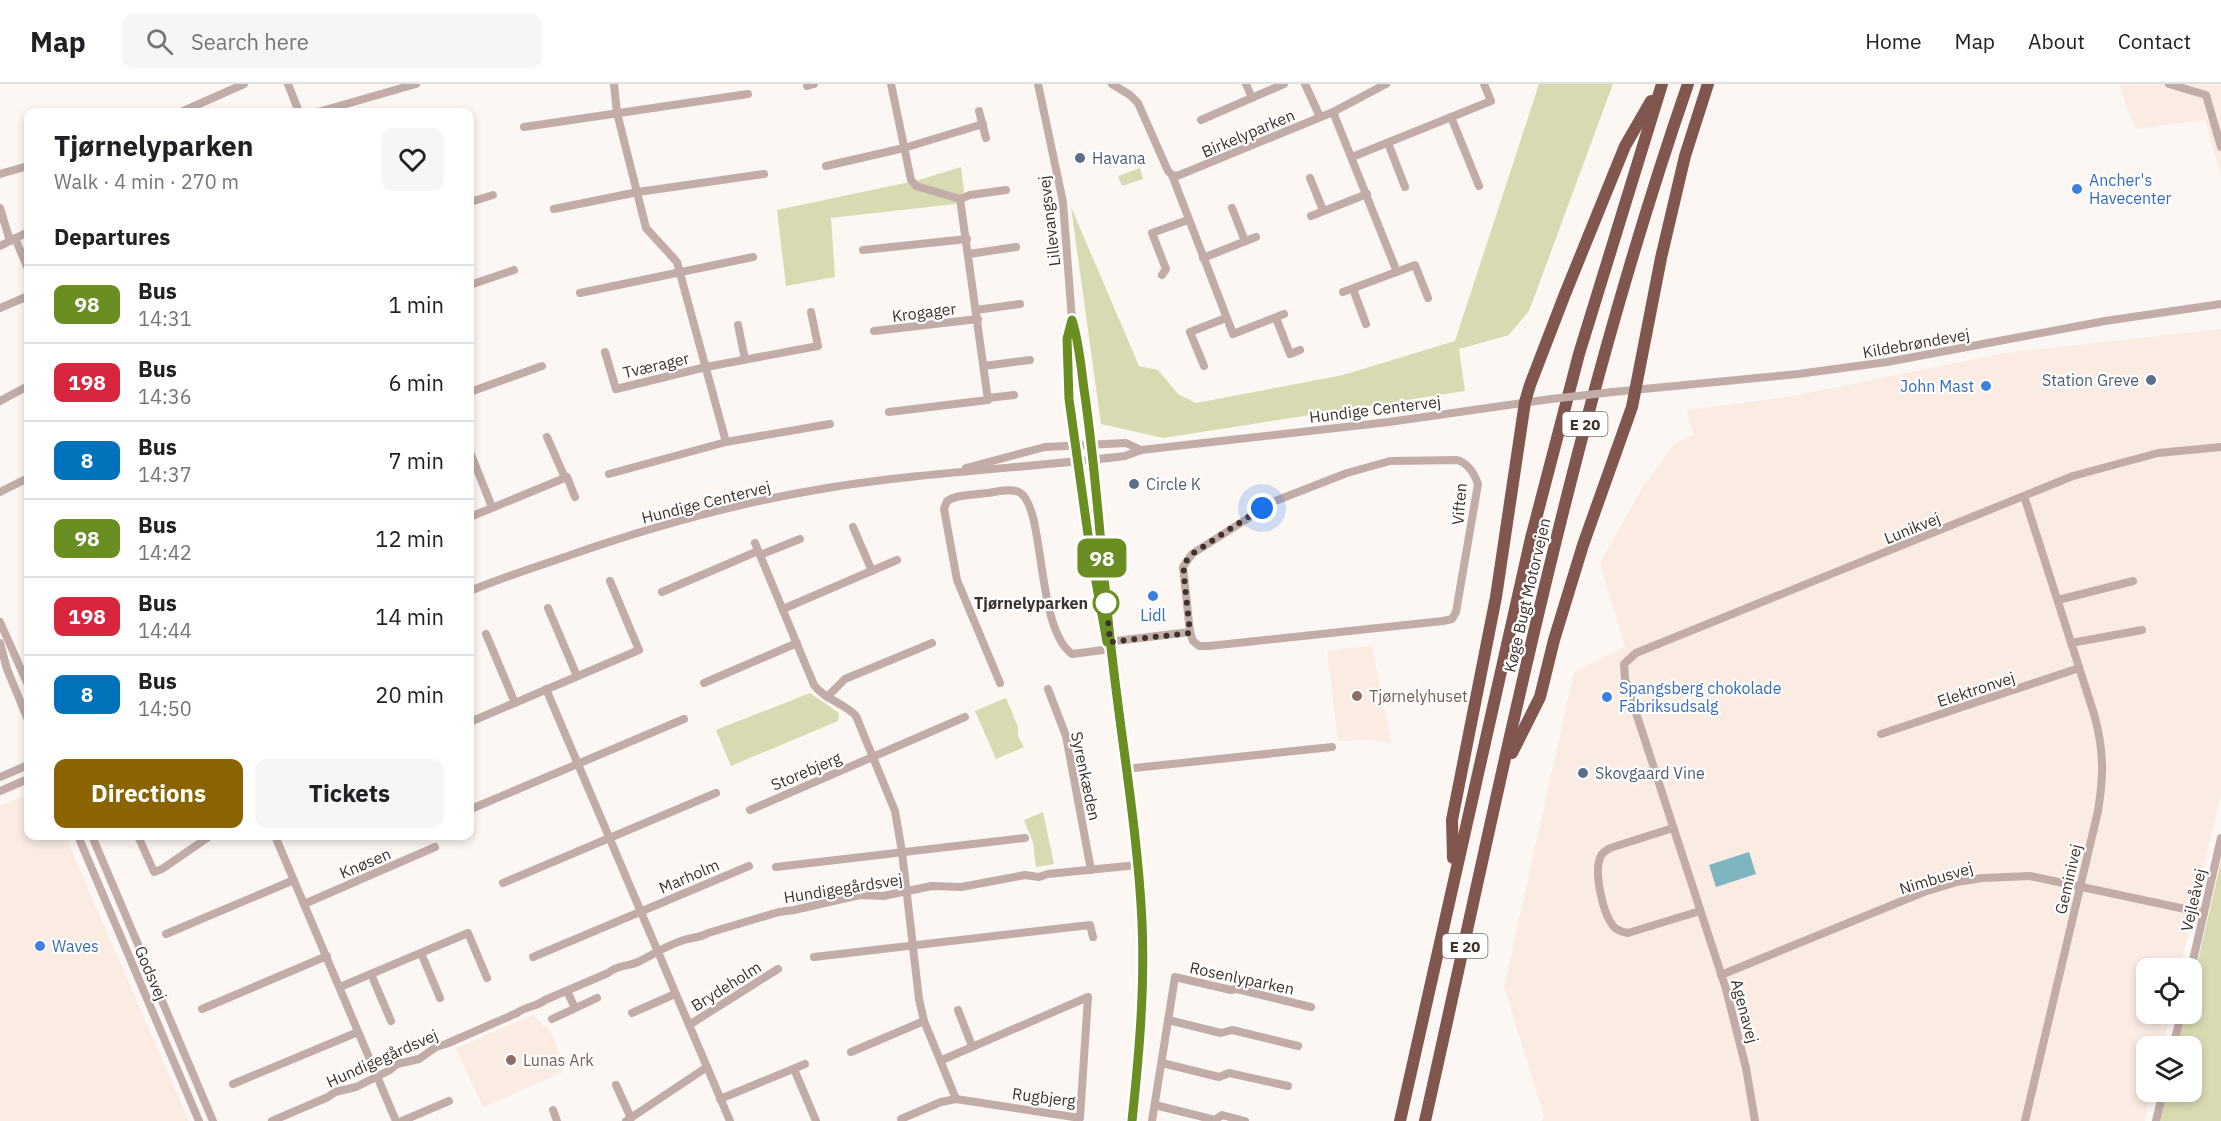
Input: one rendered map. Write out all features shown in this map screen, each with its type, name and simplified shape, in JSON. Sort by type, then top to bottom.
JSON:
[{"type":"highway","points":[[1454,878],[1452,820],[1496,597],[1525,402],[1565,294],[1625,146],[1661,84]]},
{"type":"highway","name":"Køge Bugt Motorvejen","points":[[1400,1121],[1528,549],[1600,284],[1661,84]]},
{"type":"highway","name":"Køge Bugt Motorvejen","points":[[1425,1121],[1555,543],[1583,432],[1623,289],[1688,84]]},
{"type":"highway","points":[[1504,771],[1540,697],[1554,640],[1583,545],[1632,407],[1661,258],[1685,156],[1708,84]]},
{"type":"street","points":[[190,108],[244,84]]},
{"type":"street","points":[[288,84],[297,108]]},
{"type":"street","points":[[332,108],[416,84]]},
{"type":"street","name":"Tværager","points":[[614,84],[617,113],[646,228],[675,258],[680,271],[726,442]]},
{"type":"street","points":[[891,84],[911,180],[916,186],[960,199],[970,195],[1006,190]]},
{"type":"street","name":"Lillevangsvej","points":[[1038,84],[1063,202],[1072,320],[1078,338],[1092,444],[1109,644],[1142,920],[1141,1042],[1132,1121]]},
{"type":"street","points":[[1112,84],[1138,103],[1168,171],[1172,175],[1233,334],[1284,314]]},
{"type":"street","points":[[1246,84],[1252,98]]},
{"type":"street","points":[[1201,120],[1284,84]]},
{"type":"street","points":[[1305,84],[1320,117]]},
{"type":"street","name":"Birkelyparken","points":[[1172,175],[1182,176],[1333,112],[1386,84]]},
{"type":"street","points":[[1352,157],[1491,101],[1485,84]]},
{"type":"street","points":[[2169,84],[2206,95],[2221,147]]},
{"type":"street","points":[[524,127],[748,94]]},
{"type":"street","points":[[979,111],[986,138]]},
{"type":"street","points":[[1333,112],[1397,272]]},
{"type":"street","points":[[1451,117],[1479,186]]},
{"type":"street","points":[[826,166],[904,148],[982,124]]},
{"type":"street","points":[[1388,143],[1405,187]]},
{"type":"street","points":[[0,174],[24,167]]},
{"type":"street","points":[[554,209],[638,192],[764,174]]},
{"type":"street","points":[[1310,178],[1323,210]]},
{"type":"street","points":[[1311,216],[1367,194]]},
{"type":"street","points":[[474,201],[493,195]]},
{"type":"street","name":"Krogager","points":[[960,199],[988,398]]},
{"type":"street","points":[[0,208],[24,262]]},
{"type":"street","points":[[1233,208],[1245,241]]},
{"type":"street","points":[[1162,275],[1166,269],[1152,234],[1188,219]]},
{"type":"street","points":[[0,246],[24,234]]},
{"type":"street","points":[[1203,258],[1256,237]]},
{"type":"street","points":[[863,250],[967,239]]},
{"type":"street","points":[[969,254],[1016,247]]},
{"type":"street","points":[[580,293],[753,256]]},
{"type":"street","points":[[1343,292],[1415,265],[1428,298]]},
{"type":"street","points":[[474,284],[514,270]]},
{"type":"street","points":[[1353,289],[1366,324]]},
{"type":"street","points":[[0,308],[24,298]]},
{"type":"street","name":"Krogager","points":[[976,310],[1020,304]]},
{"type":"street","name":"Kildebrøndevej","points":[[1613,392],[1798,374],[1887,362],[2105,321],[2221,304]]},
{"type":"street","name":"Tværager","points":[[605,352],[616,389],[706,367],[818,346],[811,312]]},
{"type":"street","points":[[1204,366],[1190,332],[1226,318]]},
{"type":"street","points":[[1276,318],[1290,354],[1300,350]]},
{"type":"street","name":"Krogager","points":[[873,331],[978,319]]},
{"type":"street","name":"Lillevangsvej","points":[[1072,320],[1067,339],[1066,367],[1069,399],[1090,549],[1109,644]]},
{"type":"street","points":[[738,325],[745,359]]},
{"type":"street","points":[[984,366],[1030,360]]},
{"type":"street","points":[[474,391],[542,366]]},
{"type":"street","points":[[0,401],[24,388]]},
{"type":"street","name":"Hundige Centervej","points":[[474,590],[616,539],[728,508],[826,488],[956,471],[1093,460],[1125,456],[1141,450],[1389,422],[1613,392]]},
{"type":"street","points":[[889,412],[1014,395]]},
{"type":"street","points":[[609,474],[726,442],[830,424]]},
{"type":"street","points":[[548,437],[575,497]]},
{"type":"street","name":"Hundige Centervej","points":[[956,471],[1027,451],[1076,444],[1126,443],[1141,450]]},
{"type":"street","name":"Lunikvej","points":[[1624,664],[1636,654],[2073,476],[2158,453],[2221,447]]},
{"type":"street","name":"Viften","points":[[1457,460],[1465,462],[1475,477],[1478,484],[1456,612],[1452,618],[1443,621],[1209,646],[1199,646],[1193,641],[1190,633],[1183,567],[1186,560],[1275,501],[1347,473],[1390,461],[1457,460]]},
{"type":"street","points":[[474,462],[492,507]]},
{"type":"street","points":[[474,515],[565,478]]},
{"type":"street","points":[[0,492],[24,480]]},
{"type":"street","points":[[1000,683],[954,570],[944,510],[947,501],[956,497],[1013,491],[1023,496],[1032,512],[1050,614],[1060,640],[1066,650],[1072,654],[1109,644],[1190,633]]},
{"type":"street","name":"Geminivej","points":[[2024,496],[2097,724],[2104,767],[2098,811],[2025,1121]]},
{"type":"street","points":[[853,527],[872,571]]},
{"type":"street","points":[[662,592],[758,550],[800,539]]},
{"type":"street","points":[[758,550],[814,685],[818,691],[847,707],[856,716],[895,811],[903,852],[919,999],[924,1021],[942,1060],[956,1099]]},
{"type":"street","points":[[783,609],[897,560]]},
{"type":"street","points":[[610,581],[639,650]]},
{"type":"street","points":[[2058,600],[2133,581]]},
{"type":"street","points":[[548,608],[577,676]]},
{"type":"street","points":[[0,622],[24,676]]},
{"type":"street","points":[[2071,643],[2142,630]]},
{"type":"street","points":[[486,634],[515,703]]},
{"type":"street","points":[[0,643],[7,669],[24,710]]},
{"type":"street","points":[[704,683],[797,643]]},
{"type":"street","points":[[827,697],[845,679],[932,643]]},
{"type":"street","points":[[474,720],[639,650],[648,652]]},
{"type":"street","name":"Agenavej","points":[[1624,664],[1625,679],[1721,975],[1746,1068],[1755,1121]]},
{"type":"street","name":"Elektronvej","points":[[1881,734],[2079,668]]},
{"type":"street","points":[[546,689],[657,951]]},
{"type":"street","name":"Syrenkæden","points":[[1048,689],[1066,736],[1092,870]]},
{"type":"street","name":"Storebjerg","points":[[750,810],[965,717]]},
{"type":"street","points":[[474,808],[684,719]]},
{"type":"street","points":[[1125,770],[1332,747]]},
{"type":"street","points":[[0,777],[24,767]]},
{"type":"street","points":[[0,791],[24,781]]},
{"type":"street","points":[[503,883],[716,793]]},
{"type":"street","points":[[1673,828],[1610,848],[1603,853],[1599,859],[1602,901],[1610,921],[1621,932],[1628,933],[1700,911]]},
{"type":"street","points":[[978,833],[980,843]]},
{"type":"street","points":[[776,867],[1025,838]]},
{"type":"street","name":"Vejleåvej","points":[[2194,958],[2221,838]]},
{"type":"street","name":"Godsvej","points":[[80,840],[199,1121]]},
{"type":"street","name":"Godsvej","points":[[94,840],[213,1121]]},
{"type":"street","points":[[139,840],[153,877],[204,840]]},
{"type":"street","points":[[277,840],[396,1121]]},
{"type":"street","name":"Knøsen","points":[[304,904],[435,847]]},
{"type":"street","name":"Hundigegårdsvej","points":[[272,1121],[328,1097],[334,1092],[356,1087],[397,1064],[419,1059],[436,1047],[518,1013],[523,1008],[540,1005],[608,973],[615,967],[638,962],[680,941],[701,937],[779,912],[860,895],[883,896],[932,886],[961,886],[1024,875],[1039,877],[1137,865]]},
{"type":"street","name":"Marholm","points":[[533,957],[749,866]]},
{"type":"street","name":"Nimbusvej","points":[[1721,975],[1924,892],[1957,882],[1982,878],[2030,876],[2204,913]]},
{"type":"street","points":[[166,934],[294,880]]},
{"type":"street","points":[[814,957],[1090,925],[1093,937]]},
{"type":"street","points":[[340,987],[468,933],[487,978]]},
{"type":"street","name":"Brydeholm","points":[[657,951],[730,1121]]},
{"type":"street","points":[[421,953],[440,998]]},
{"type":"street","points":[[202,1009],[327,956]]},
{"type":"street","name":"Brydeholm","points":[[689,1024],[778,969]]},
{"type":"street","points":[[371,974],[391,1021]]},
{"type":"street","name":"Rosenlyparken","points":[[1152,1121],[1175,977],[1311,1007]]},
{"type":"street","points":[[567,991],[575,1008]]},
{"type":"street","name":"Brydeholm","points":[[632,1013],[675,994]]},
{"type":"street","name":"Rugbjerg","points":[[902,1121],[901,1119],[941,1101],[956,1099],[1080,1118],[1090,995],[942,1060]]},
{"type":"street","points":[[552,1019],[597,998]]},
{"type":"street","points":[[958,1010],[972,1046]]},
{"type":"street","points":[[1168,1020],[1221,1033],[1232,1030],[1298,1046]]},
{"type":"street","points":[[851,1052],[924,1021]]},
{"type":"street","points":[[232,1084],[358,1032]]},
{"type":"street","points":[[1162,1063],[1219,1077],[1229,1073],[1288,1086]]},
{"type":"street","points":[[720,1099],[805,1064]]},
{"type":"street","points":[[616,1085],[633,1119],[707,1067]]},
{"type":"street","points":[[794,1068],[816,1121]]},
{"type":"street","points":[[402,1121],[449,1101]]},
{"type":"street","points":[[2156,1121],[2161,1102]]},
{"type":"street","points":[[1155,1105],[1215,1120],[1222,1115],[1245,1121]]},
{"type":"street","points":[[553,1110],[557,1121]]},
{"type":"shaded area","points":[[2119,84],[2221,84],[2221,176],[2205,120],[2135,129]]},
{"type":"shaded area","points":[[2221,329],[2221,794],[2183,958],[2136,958],[2136,1024],[2168,1024],[2165,1036],[2136,1036],[2136,1102],[2149,1102],[2145,1121],[1542,1121],[1544,1116],[1504,987],[1574,672],[1625,647],[1600,563],[1641,490],[1674,444],[1693,435],[1687,410],[1788,397],[2005,353]]},
{"type":"shaded area","name":"Tjørnelyhuset","points":[[1372,646],[1392,745],[1373,740],[1338,741],[1327,651]]},
{"type":"shaded area","points":[[24,796],[24,840],[67,840],[189,1121],[0,1121],[0,806]]},
{"type":"shaded area","name":"Lunas Ark","points":[[533,1015],[553,1035],[563,1072],[483,1107],[456,1048]]},
{"type":"green space","points":[[1539,84],[1613,84],[1529,311],[1509,335],[1459,349],[1465,391],[1163,438],[1101,424],[1071,207],[1139,366],[1158,370],[1178,394],[1196,403],[1343,375],[1455,341]]},
{"type":"green space","points":[[961,167],[964,192],[955,204],[831,218],[835,277],[786,286],[777,210],[919,180]]},
{"type":"green space","points":[[1140,168],[1143,179],[1122,186],[1118,176]]},
{"type":"green space","points":[[810,693],[839,713],[838,721],[731,766],[716,730]]},
{"type":"green space","points":[[1006,698],[1018,727],[1018,736],[1024,747],[996,759],[975,711]]},
{"type":"green space","points":[[1043,812],[1054,864],[1036,867],[1033,842],[1024,820]]},
{"type":"green space","points":[[2221,861],[2221,1121],[2160,1121],[2164,1102],[2202,1102],[2202,1036],[2180,1036],[2183,1024],[2202,1024],[2202,958],[2198,958]]},
{"type":"water","points":[[1749,852],[1756,874],[1716,887],[1709,865]]},
{"type":"bus line","name":"98","points":[[1107,642],[1090,549],[1069,399],[1066,367],[1067,339],[1072,320],[1078,338],[1092,444],[1110,646],[1142,920],[1141,1042],[1132,1121]]},
{"type":"place","name":"Havana","points":[[1080,158]]},
{"type":"place","name":"Ancher's Havecenter","points":[[2077,189]]},
{"type":"place","name":"Station Greve","points":[[2151,380]]},
{"type":"place","name":"John Mast","points":[[1986,386]]},
{"type":"place","name":"Circle K","points":[[1134,484]]},
{"type":"place","name":"Lidl","points":[[1153,596]]},
{"type":"place","name":"Tjørnelyparken","points":[[1106,603]]},
{"type":"place","name":"Tjørnelyhuset","points":[[1357,696]]},
{"type":"place","name":"Spangsberg chokolade Fabriksudsalg","points":[[1607,697]]},
{"type":"place","name":"Skovgaard Vine","points":[[1583,773]]},
{"type":"place","name":"Waves","points":[[40,946]]},
{"type":"place","name":"Lunas Ark","points":[[511,1060]]},
{"type":"route","points":[[1106,603],[1106,597],[1110,642],[1190,633],[1183,567],[1186,560],[1262,508]]}]
